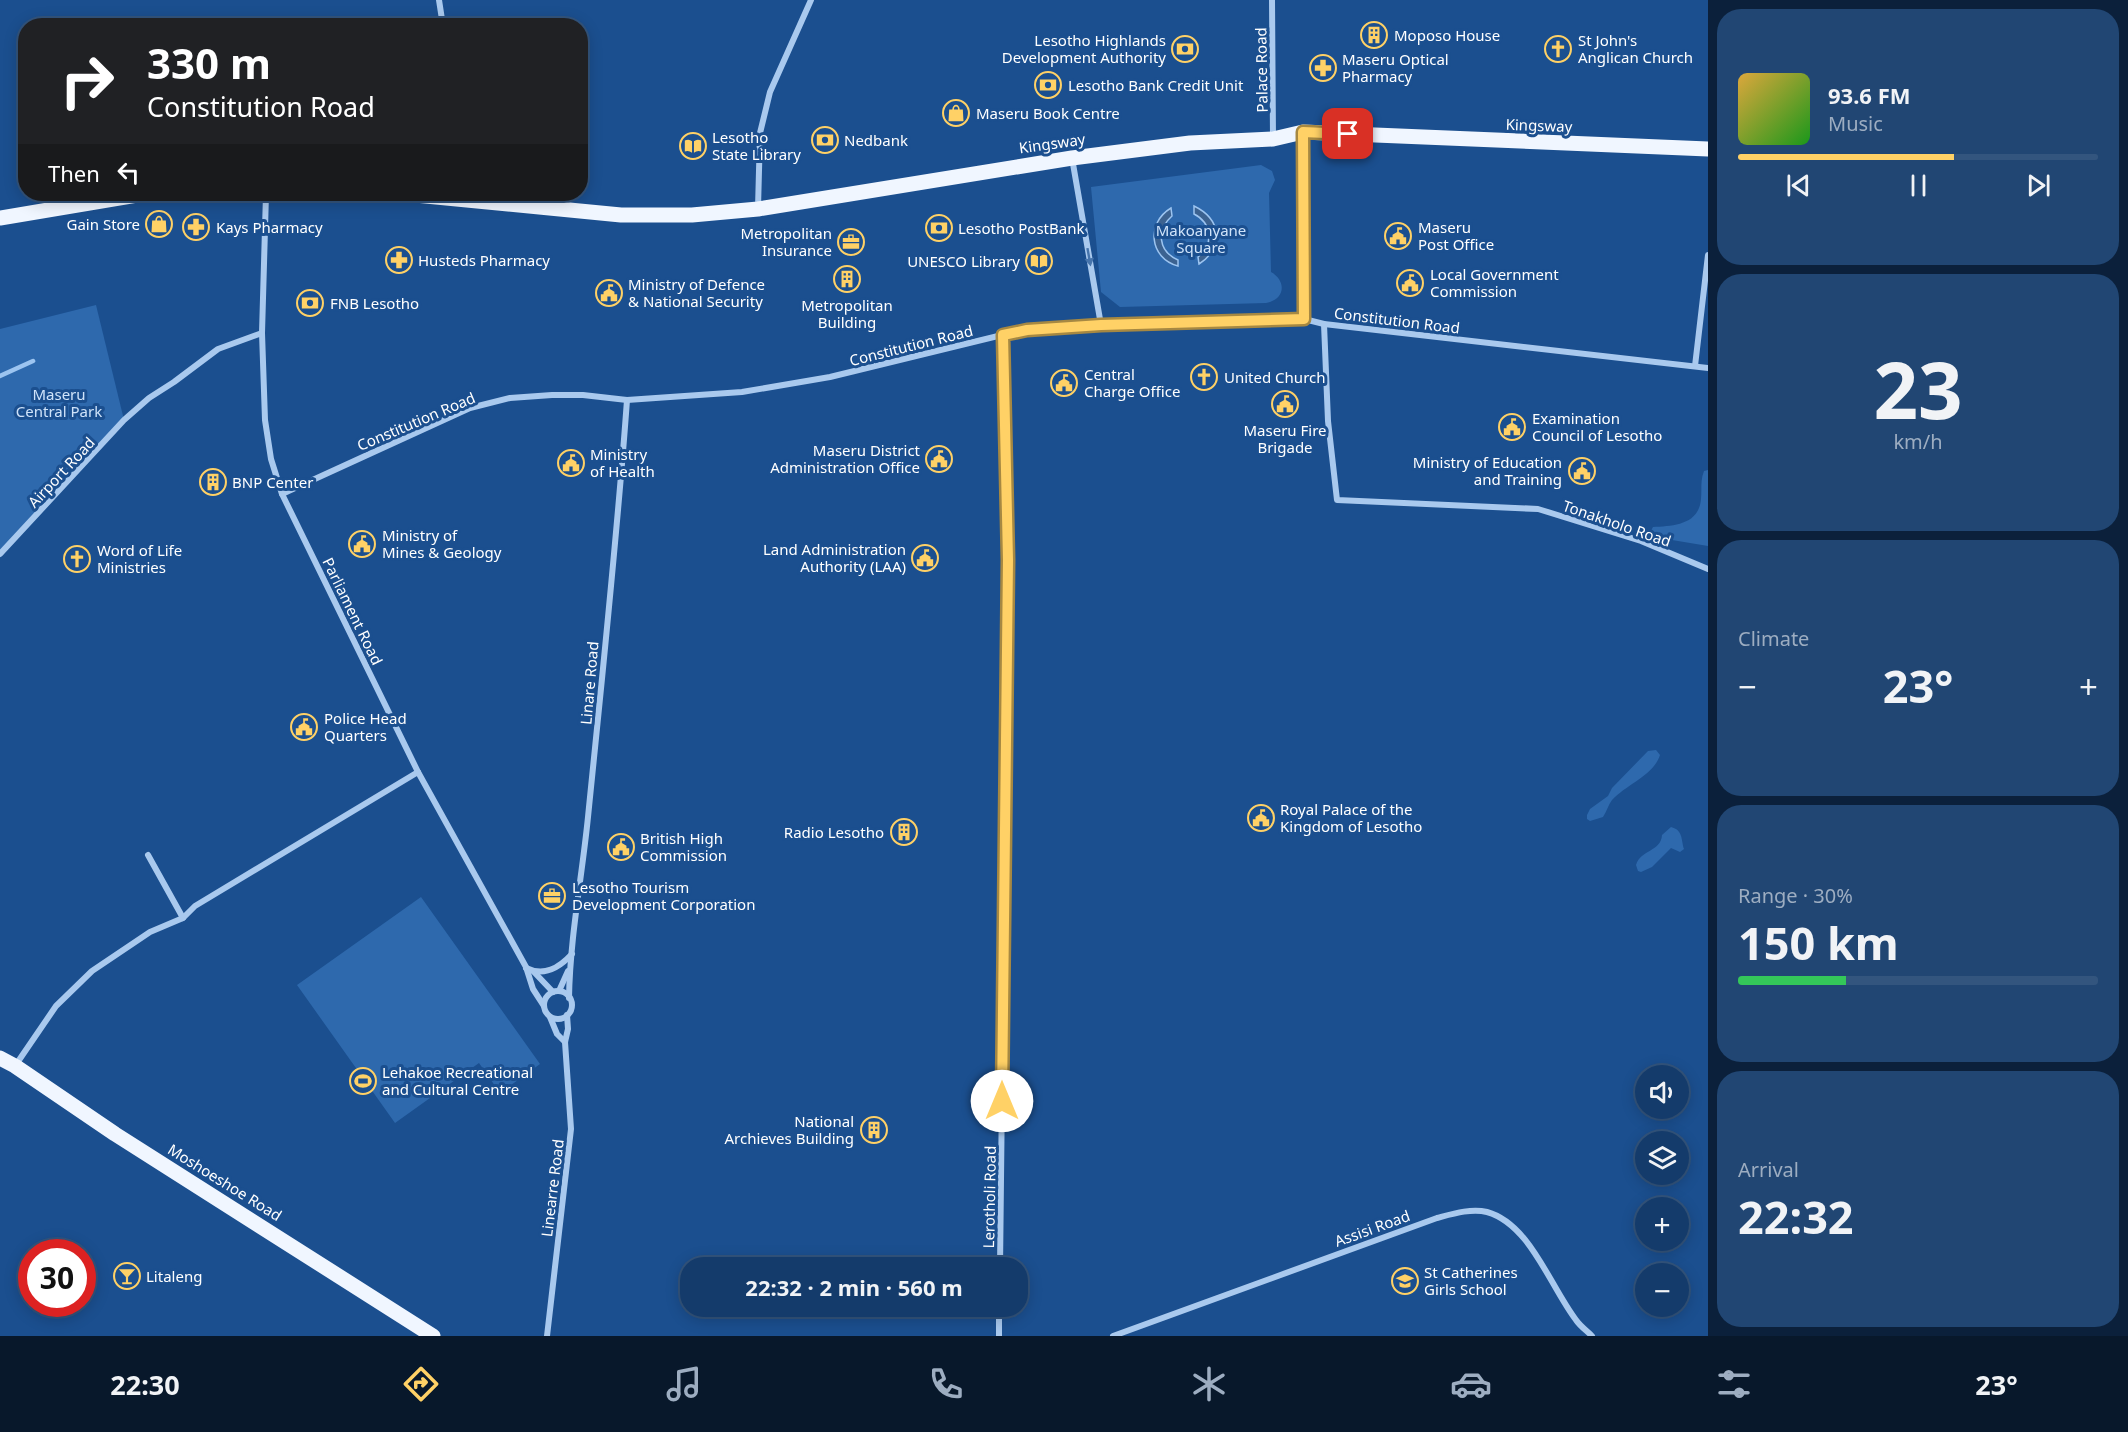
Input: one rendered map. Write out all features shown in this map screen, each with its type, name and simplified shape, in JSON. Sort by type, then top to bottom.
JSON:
[{"type":"main road","name":"Kingsway","points":[[506,201],[621,215],[692,215],[758,209],[1072,158],[1190,143],[1274,139],[1303,132],[1708,149]]},
{"type":"main road","points":[[0,218],[101,201]]},
{"type":"main road","name":"Moshoeshoe Road","points":[[0,1058],[432,1336]]},
{"type":"street","points":[[440,0],[442,18]]},
{"type":"street","points":[[758,209],[760,133],[770,92],[811,0]]},
{"type":"street","name":"Palace Road","points":[[1272,0],[1274,139]]},
{"type":"street","points":[[1303,132],[1304,319]]},
{"type":"street","points":[[1072,158],[1101,325]]},
{"type":"street","name":"Parliament Road","points":[[266,201],[262,333],[265,420],[271,459],[282,494],[418,772],[526,967],[533,989],[544,1006]]},
{"type":"street","points":[[1695,366],[1708,255]]},
{"type":"street","name":"Constitution Road","points":[[282,494],[470,408],[510,398],[583,395],[627,400],[742,392],[830,377],[1027,330],[1101,325],[1304,319],[1324,324],[1708,368]]},
{"type":"street","name":"Tonakholo Road","points":[[1324,324],[1328,421],[1337,500],[1538,509],[1641,541],[1708,569]]},
{"type":"street","name":"Airport Road","points":[[0,554],[124,420],[149,398],[218,349],[262,333]]},
{"type":"street","name":"Lerotholi Road","points":[[1000,1257],[1008,560],[1003,335]]},
{"type":"street","name":"Linare Road","points":[[569,998],[570,968],[613,575],[627,400]]},
{"type":"street","points":[[15,1066],[56,1006],[92,971],[137,940],[183,918],[195,906],[418,772]]},
{"type":"street","points":[[148,855],[183,918]]},
{"type":"street","points":[[533,971],[553,970],[561,966],[572,954]]},
{"type":"street","points":[[526,967],[556,992],[569,998],[571,1007],[567,1015],[559,1018],[550,1016],[544,1006],[546,998],[556,992]]},
{"type":"street","name":"Linare Road","points":[[556,992],[570,968]]},
{"type":"street","name":"Linearre Road","points":[[547,1336],[571,1129],[565,1042],[568,1029],[567,1015]]},
{"type":"street","name":"Linearre Road","points":[[550,1016],[557,1034],[565,1042]]},
{"type":"street","name":"Assisi Road","points":[[1113,1336],[1437,1218],[1461,1212],[1485,1211],[1504,1219],[1519,1232],[1576,1320],[1592,1336]]},
{"type":"street","points":[[999,1317],[999,1336]]},
{"type":"green space","name":"Makoanyane Square","points":[[1261,165],[1272,171],[1275,180],[1269,193],[1271,272],[1280,280],[1282,290],[1277,298],[1266,303],[1120,307],[1101,292],[1091,187]]},
{"type":"green space","name":"Maseru Central Park","points":[[96,305],[124,420],[0,552],[0,329]]},
{"type":"green space","points":[[1708,470],[1708,546],[1648,536],[1653,527],[1676,525],[1690,519],[1695,514],[1701,499],[1704,471]]},
{"type":"green space","points":[[1656,750],[1660,755],[1652,769],[1618,794],[1603,817],[1590,821],[1587,819],[1590,809],[1608,796],[1612,788],[1648,751]]},
{"type":"green space","points":[[1671,827],[1680,833],[1684,849],[1680,852],[1671,848],[1652,867],[1638,871],[1636,865],[1642,856],[1658,845],[1662,835]]},
{"type":"green space","points":[[421,897],[540,1064],[500,1093],[479,1063],[395,1123],[297,985]]},
{"type":"shaded area","points":[[1194,206],[1210,218],[1216,234],[1213,250],[1199,264],[1198,257],[1207,246],[1209,234],[1204,223],[1194,214]]},
{"type":"shaded area","points":[[1171,208],[1172,216],[1163,228],[1162,240],[1166,251],[1178,260],[1178,266],[1161,256],[1154,240],[1157,222]]},
{"type":"waterway","points":[[0,376],[33,361]]},
{"type":"place","name":"Moposo House","points":[[1374,35]]},
{"type":"place","name":"Lesotho Highlands Development Authority","points":[[1185,49]]},
{"type":"place","name":"St John's Anglican Church","points":[[1558,49]]},
{"type":"place","name":"Maseru Optical Pharmacy","points":[[1323,68]]},
{"type":"place","name":"Lesotho Bank Credit Unit","points":[[1048,85]]},
{"type":"place","name":"Maseru Book Centre","points":[[956,113]]},
{"type":"place","name":"Nedbank","points":[[825,140]]},
{"type":"place","name":"Lesotho State Library","points":[[693,146]]},
{"type":"place","name":"Gain Store","points":[[159,224]]},
{"type":"place","name":"Kays Pharmacy","points":[[196,227]]},
{"type":"place","name":"Lesotho PostBank","points":[[939,228]]},
{"type":"place","name":"Maseru Post Office","points":[[1398,236]]},
{"type":"place","name":"Metropolitan Insurance","points":[[851,242]]},
{"type":"place","name":"Husteds Pharmacy","points":[[399,260]]},
{"type":"place","name":"UNESCO Library","points":[[1039,261]]},
{"type":"place","name":"Metropolitan Building","points":[[847,279]]},
{"type":"place","name":"Local Government Commission","points":[[1410,283]]},
{"type":"place","name":"Ministry of Defence & National Security","points":[[609,293]]},
{"type":"place","name":"FNB Lesotho","points":[[310,303]]},
{"type":"place","name":"United Church","points":[[1204,377]]},
{"type":"place","name":"Central Charge Office","points":[[1064,383]]},
{"type":"place","name":"Maseru Fire Brigade","points":[[1285,404]]},
{"type":"place","name":"Examination Council of Lesotho","points":[[1512,427]]},
{"type":"place","name":"Maseru District Administration Office","points":[[939,459]]},
{"type":"place","name":"Ministry of Health","points":[[571,463]]},
{"type":"place","name":"Ministry of Education and Training","points":[[1582,471]]},
{"type":"place","name":"BNP Center","points":[[213,482]]},
{"type":"place","name":"Ministry of Mines & Geology","points":[[362,544]]},
{"type":"place","name":"Land Administration Authority (LAA)","points":[[925,558]]},
{"type":"place","name":"Word of Life Ministries","points":[[77,559]]},
{"type":"place","name":"Police Head Quarters","points":[[304,727]]},
{"type":"place","name":"Royal Palace of the Kingdom of Lesotho","points":[[1261,818]]},
{"type":"place","name":"Radio Lesotho","points":[[904,832]]},
{"type":"place","name":"British High Commission","points":[[621,847]]},
{"type":"place","name":"Lesotho Tourism Development Corporation","points":[[552,896]]},
{"type":"place","name":"Lehakoe Recreational and Cultural Centre","points":[[363,1081]]},
{"type":"place","name":"National Archieves Building","points":[[874,1130]]},
{"type":"place","name":"Litaleng","points":[[127,1276]]},
{"type":"place","name":"St Catherines Girls School","points":[[1405,1281]]},
{"type":"route","points":[[1002,1101],[1008,560],[1003,335],[1027,330],[1101,325],[1304,319],[1303,132],[1348,134]]}]
